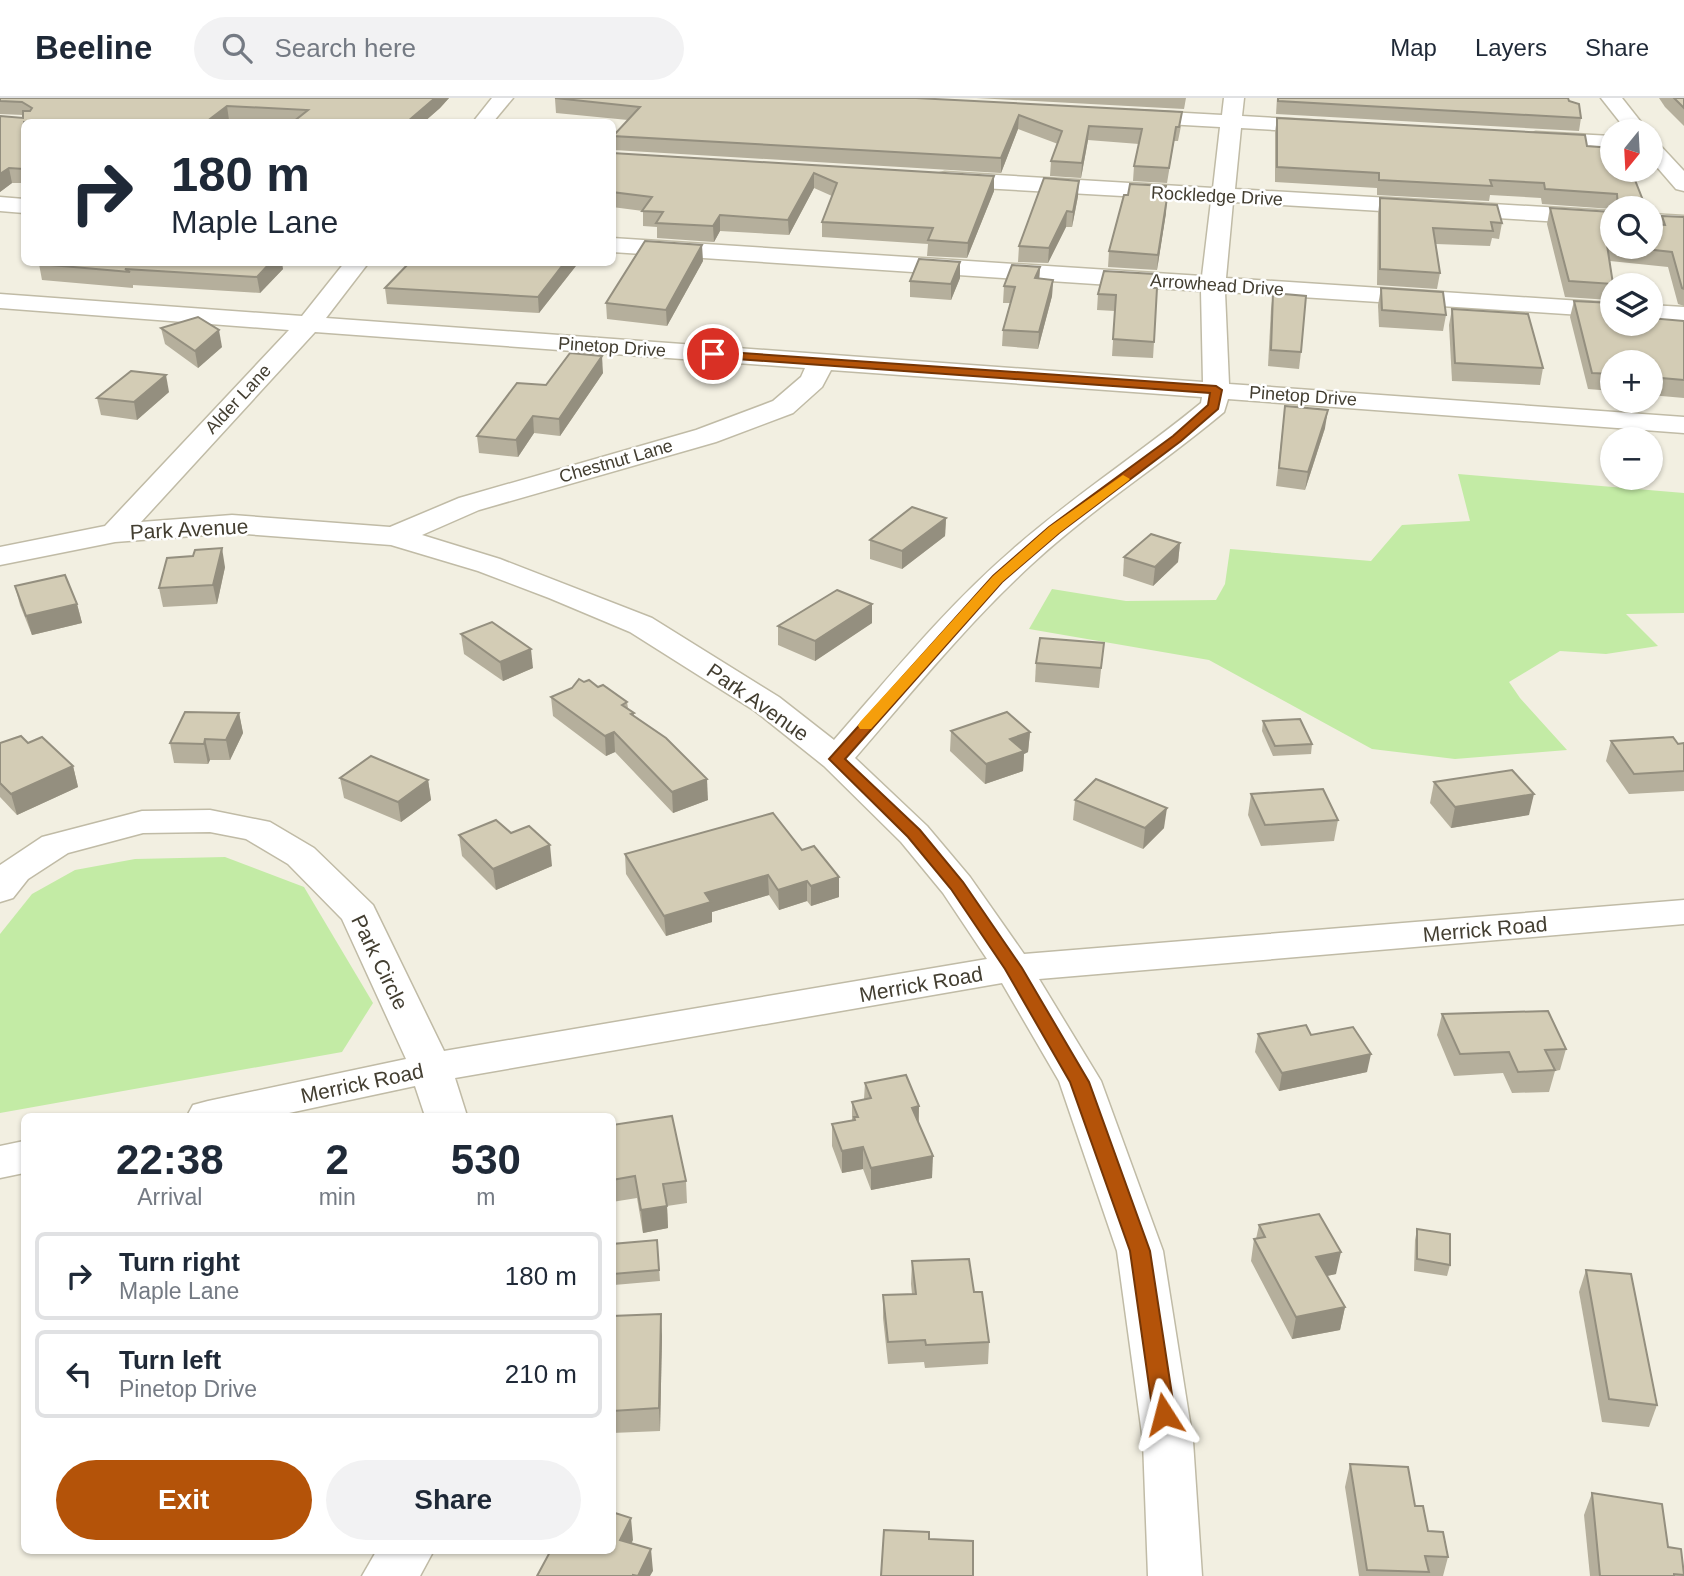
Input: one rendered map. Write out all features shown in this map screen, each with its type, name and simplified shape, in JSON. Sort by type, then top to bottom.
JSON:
[{"type":"street","points":[[486,119],[503,98]]},
{"type":"street","points":[[1611,98],[1628,119]]},
{"type":"street","points":[[1108,115],[1233,110],[1340,128]]},
{"type":"street","points":[[836,759],[998,579],[1054,530],[1177,439],[1214,406],[1216,390],[1213,285],[1233,110]]},
{"type":"street","points":[[1517,137],[1600,141]]},
{"type":"street","points":[[1663,161],[1684,184]]},
{"type":"street","name":"Rockledge Drive","points":[[918,177],[1600,217]]},
{"type":"street","points":[[0,204],[21,206]]},
{"type":"street","points":[[1663,222],[1684,223]]},
{"type":"street","name":"Arrowhead Drive","points":[[616,245],[1600,309]]},
{"type":"street","name":"Alder Lane","points":[[115,533],[308,324],[355,266]]},
{"type":"street","name":"Pinetop Drive","points":[[0,301],[1684,425]]},
{"type":"street","points":[[1663,313],[1684,314]]},
{"type":"street","name":"Chestnut Lane","points":[[394,536],[469,504],[706,436],[783,407],[813,381],[821,362]]},
{"type":"street","name":"Park Avenue","points":[[0,556],[115,533],[232,524],[394,536],[560,590],[641,625],[767,704],[836,759],[914,834],[957,885],[1013,968],[1080,1082],[1140,1251],[1168,1441],[1175,1576]]},
{"type":"street","name":"Park Circle","points":[[0,890],[15,872],[55,845],[142,822],[210,821],[257,830],[301,856],[359,914],[431,1068],[445,1113]]},
{"type":"street","name":"Merrick Road","points":[[222,1113],[431,1068],[1013,968],[1684,912]]},
{"type":"street","points":[[0,1162],[21,1158]]},
{"type":"street","points":[[390,1576],[405,1554]]},
{"type":"green space","points":[[1458,474],[1600,486],[1600,490],[1684,493],[1684,613],[1626,614],[1658,646],[1606,654],[1560,651],[1509,682],[1567,750],[1455,759],[1372,749],[1209,660],[1029,629],[1052,589],[1126,601],[1216,600],[1225,584],[1230,549],[1371,561],[1402,525],[1470,521]]},
{"type":"green space","points":[[225,857],[304,887],[373,1003],[342,1052],[0,1113],[0,934],[32,894],[75,870],[135,859]]},
{"type":"building","points":[[0,98],[435,98],[410,119],[297,119],[308,110],[227,106],[210,119],[21,119],[21,169],[9,168],[0,174],[0,116],[23,118],[23,111],[30,111],[32,108],[22,102],[0,101]]},
{"type":"building","points":[[555,98],[916,98],[1182,112],[1179,127],[1176,127],[1169,168],[1134,166],[1142,129],[1089,126],[1082,163],[1051,161],[1062,131],[1019,115],[1001,158],[616,136],[616,133],[640,107]]},
{"type":"building","points":[[1278,98],[1568,98],[1569,101],[1579,104],[1581,118],[1278,101]]},
{"type":"building","points":[[1674,98],[1684,98],[1684,108]]},
{"type":"building","points":[[1277,118],[1585,135],[1587,146],[1600,147],[1600,182],[1636,182],[1641,196],[1545,189],[1544,183],[1490,180],[1492,186],[1379,180],[1379,173],[1277,167]]},
{"type":"building","points":[[616,153],[994,176],[968,243],[928,240],[933,228],[822,222],[837,183],[814,173],[788,220],[720,215],[713,226],[656,223],[663,212],[642,211],[652,197],[616,192]]},
{"type":"building","points":[[1044,178],[1079,181],[1073,212],[1067,211],[1049,248],[1019,246]]},
{"type":"building","points":[[1130,184],[1166,186],[1163,197],[1167,198],[1158,255],[1109,251],[1124,195],[1128,195]]},
{"type":"building","points":[[1380,198],[1497,205],[1502,223],[1491,222],[1493,231],[1433,228],[1440,273],[1380,269]]},
{"type":"building","points":[[1550,208],[1600,211],[1600,259],[1609,259],[1611,273],[1600,273],[1600,283],[1569,281]]},
{"type":"building","points":[[1663,216],[1684,217],[1684,289],[1672,252],[1663,251]]},
{"type":"building","points":[[645,241],[702,245],[666,310],[606,303]]},
{"type":"building","points":[[919,259],[960,262],[951,284],[910,281]]},
{"type":"building","points":[[1012,265],[1040,267],[1035,278],[1053,280],[1039,332],[1003,330],[1015,287],[1004,286]]},
{"type":"building","points":[[62,266],[267,266],[257,277],[125,269],[130,272]]},
{"type":"building","points":[[406,266],[562,266],[538,297],[385,288]]},
{"type":"building","points":[[1104,271],[1154,274],[1151,288],[1157,288],[1154,342],[1113,339],[1116,295],[1098,294]]},
{"type":"building","points":[[1381,288],[1443,292],[1446,315],[1382,310]]},
{"type":"building","points":[[1273,293],[1306,296],[1301,352],[1271,350]]},
{"type":"building","points":[[1574,301],[1600,302],[1600,336],[1663,336],[1663,319],[1684,321],[1684,380],[1663,378],[1663,350],[1600,350],[1600,373],[1592,373]]},
{"type":"building","points":[[1452,309],[1528,314],[1543,368],[1455,363]]},
{"type":"building","points":[[198,317],[219,330],[195,351],[161,328]]},
{"type":"building","points":[[570,353],[602,356],[559,419],[533,416],[516,440],[477,436],[517,383],[546,385]]},
{"type":"building","points":[[131,371],[166,375],[134,402],[97,398]]},
{"type":"building","points":[[1285,406],[1328,410],[1308,472],[1279,468]]},
{"type":"building","points":[[912,507],[946,518],[902,551],[870,540]]},
{"type":"building","points":[[1151,534],[1180,543],[1155,567],[1124,557]]},
{"type":"building","points":[[222,548],[213,585],[159,588],[167,558],[193,556],[195,550]]},
{"type":"building","points":[[65,575],[77,604],[26,616],[15,586]]},
{"type":"building","points":[[837,590],[872,604],[815,641],[778,626]]},
{"type":"building","points":[[492,622],[531,649],[500,662],[461,634]]},
{"type":"building","points":[[1040,638],[1104,643],[1101,668],[1036,663]]},
{"type":"building","points":[[579,679],[584,682],[589,680],[598,687],[603,685],[627,702],[622,705],[634,713],[631,714],[666,738],[707,779],[672,792],[614,732],[605,736],[551,697],[572,688]]},
{"type":"building","points":[[185,712],[239,713],[226,740],[205,739],[204,744],[170,743]]},
{"type":"building","points":[[1007,712],[1030,732],[1010,739],[1024,751],[986,764],[951,731]]},
{"type":"building","points":[[1300,719],[1312,744],[1275,746],[1263,721]]},
{"type":"building","points":[[21,736],[28,743],[42,737],[73,766],[11,794],[0,783],[0,743]]},
{"type":"building","points":[[1673,737],[1678,744],[1684,743],[1684,771],[1634,774],[1611,741]]},
{"type":"building","points":[[371,756],[428,780],[398,802],[340,778]]},
{"type":"building","points":[[1512,770],[1534,794],[1455,807],[1434,782]]},
{"type":"building","points":[[1096,779],[1167,808],[1145,828],[1075,800]]},
{"type":"building","points":[[1323,789],[1338,820],[1265,825],[1251,794]]},
{"type":"building","points":[[773,813],[802,850],[814,846],[839,877],[811,886],[807,881],[778,890],[768,875],[705,893],[711,902],[664,916],[625,854]]},
{"type":"building","points":[[496,820],[511,833],[529,826],[550,845],[493,869],[459,835]]},
{"type":"building","points":[[1548,1011],[1566,1049],[1545,1050],[1555,1070],[1518,1072],[1509,1052],[1460,1054],[1442,1014]]},
{"type":"building","points":[[1306,1025],[1311,1035],[1353,1027],[1371,1054],[1282,1073],[1258,1034]]},
{"type":"building","points":[[906,1075],[919,1106],[912,1108],[933,1156],[871,1168],[863,1147],[842,1151],[832,1124],[855,1120],[854,1117],[858,1117],[852,1102],[871,1098],[865,1083]]},
{"type":"building","points":[[672,1116],[686,1181],[663,1184],[667,1206],[641,1210],[635,1176],[616,1179],[616,1124]]},
{"type":"building","points":[[1319,1214],[1341,1252],[1316,1257],[1345,1307],[1296,1317],[1254,1239],[1265,1237],[1259,1225]]},
{"type":"building","points":[[1417,1229],[1450,1234],[1450,1265],[1417,1259]]},
{"type":"building","points":[[657,1240],[659,1270],[616,1274],[616,1244]]},
{"type":"building","points":[[969,1259],[974,1292],[982,1292],[989,1342],[926,1345],[925,1340],[888,1342],[883,1295],[916,1294],[912,1261]]},
{"type":"building","points":[[1586,1270],[1631,1274],[1657,1405],[1609,1399]]},
{"type":"building","points":[[661,1314],[659,1408],[616,1411],[616,1316]]},
{"type":"building","points":[[1350,1464],[1408,1467],[1415,1506],[1423,1506],[1428,1531],[1443,1532],[1448,1557],[1425,1556],[1429,1572],[1367,1570]]},
{"type":"building","points":[[1592,1493],[1662,1504],[1668,1547],[1681,1549],[1684,1575],[1600,1576]]},
{"type":"building","points":[[616,1513],[631,1518],[620,1540],[651,1549],[638,1576],[537,1576],[549,1554],[616,1554]]},
{"type":"building","points":[[884,1530],[929,1532],[929,1539],[973,1541],[973,1576],[881,1576]]},
{"type":"slow traffic","points":[[866,726],[998,579],[1054,530],[1123,479]]},
{"type":"route","points":[[713,354],[1216,390],[1214,406],[1177,439],[1054,530],[998,579],[836,759],[914,834],[957,885],[1013,968],[1080,1082],[1140,1251],[1164,1414]]}]
